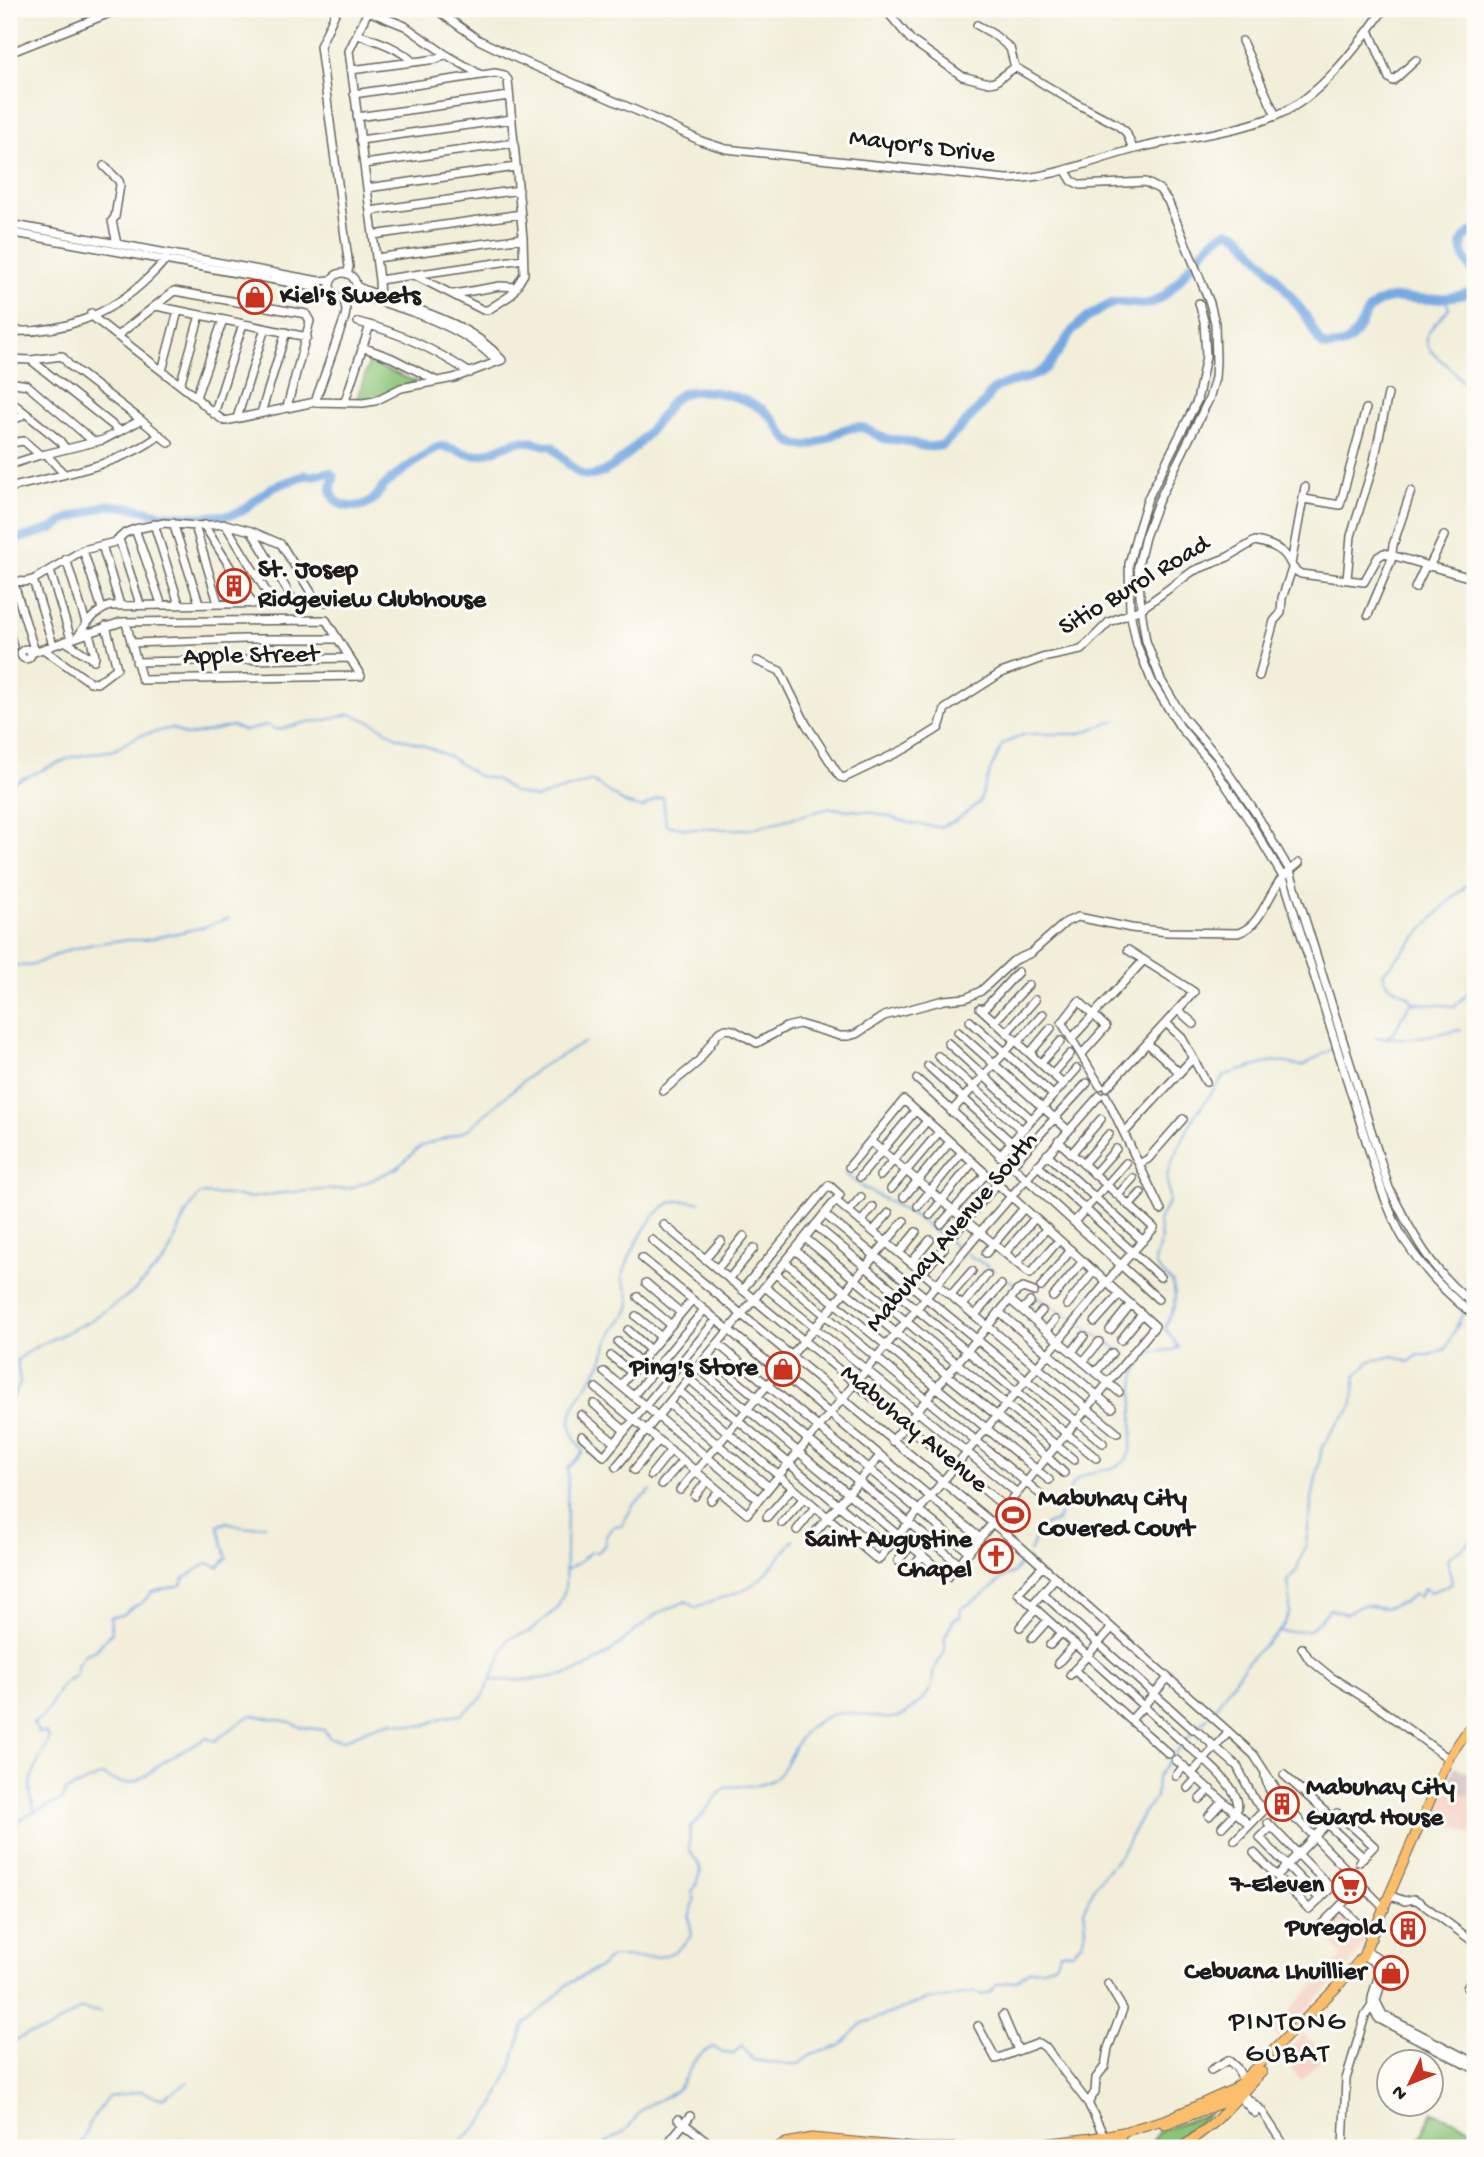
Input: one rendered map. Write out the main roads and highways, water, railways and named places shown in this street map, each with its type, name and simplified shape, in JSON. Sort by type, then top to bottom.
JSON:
[{"type":"main road","points":[[1178,2148],[1214,2123],[1238,2093],[1362,1965],[1417,1828],[1449,1759],[1475,1719]]},
{"type":"main road","points":[[1060,2148],[1124,2137],[1170,2124],[1226,2101],[1238,2093],[1244,2081],[1338,1986],[1365,1954]]},
{"type":"main road","points":[[776,2148],[786,2143],[812,2138],[918,2148],[1008,2148],[1104,2136],[1167,2119],[1238,2093]]},
{"type":"main road","points":[[1178,2148],[1226,2101]]},
{"type":"main road","points":[[790,2148],[801,2144],[865,2148]]},
{"type":"waterway","points":[[9,542],[54,528],[65,520],[107,505],[131,507],[163,515],[230,515],[242,511],[271,488],[306,475],[324,473],[330,473],[334,477],[331,491],[337,502],[347,506],[363,505],[373,500],[382,488],[419,459],[439,447],[475,455],[515,442],[530,441],[552,446],[575,470],[589,476],[601,473],[624,457],[646,435],[672,401],[679,395],[692,391],[726,394],[754,404],[768,414],[788,439],[797,445],[812,445],[857,427],[886,439],[925,446],[943,445],[993,390],[1006,383],[1034,375],[1047,367],[1080,323],[1112,304],[1143,304],[1162,297],[1201,252],[1229,231],[1239,235],[1273,273],[1306,316],[1324,346],[1348,342],[1367,312],[1384,300],[1442,298],[1475,290]]},
{"type":"waterway","points":[[1475,231],[1467,235],[1462,246],[1475,277]]},
{"type":"waterway","points":[[1444,297],[1449,308],[1428,333],[1428,344],[1433,353],[1475,397]]},
{"type":"waterway","points":[[9,790],[10,784],[72,757],[114,750],[138,736],[172,728],[187,736],[233,726],[245,731],[267,725],[276,730],[350,714],[372,722],[397,737],[450,757],[476,775],[497,780],[513,792],[536,798],[592,781],[625,803],[642,808],[663,797],[666,825],[688,829],[750,829],[830,808],[872,812],[914,824],[939,827],[955,821],[979,803],[1003,744],[1025,734],[1078,734],[1118,720]]},
{"type":"waterway","points":[[1414,1003],[1407,995],[1387,984],[1383,973],[1449,901],[1475,877]]},
{"type":"waterway","points":[[9,965],[30,966],[68,950],[122,940],[145,940],[204,927],[229,918]]},
{"type":"waterway","points":[[1386,1038],[1394,1032],[1409,1005],[1414,1003],[1455,1006],[1475,990]]},
{"type":"waterway","points":[[1376,1038],[1413,1038],[1461,1030]]},
{"type":"waterway","points":[[9,1404],[20,1384],[17,1360],[34,1348],[88,1322],[132,1293],[166,1259],[187,1212],[200,1194],[251,1198],[350,1188],[367,1182],[397,1168],[419,1147],[466,1131],[537,1069],[585,1042]]},
{"type":"waterway","points":[[1030,1552],[1041,1528],[1057,1521],[1069,1492],[1079,1478],[1119,1465],[1127,1458],[1131,1447],[1137,1371],[1143,1360],[1152,1353],[1179,1348],[1165,1328],[1174,1307],[1172,1282],[1157,1268],[1155,1261],[1161,1240],[1159,1221],[1169,1201],[1167,1176],[1170,1165],[1195,1115],[1225,1075],[1274,1061],[1303,1066],[1333,1048]]},
{"type":"waterway","points":[[844,1173],[862,1187],[911,1214],[956,1246]]},
{"type":"waterway","points":[[9,1829],[27,1815],[62,1800],[66,1791],[102,1775],[115,1781],[134,1782],[206,1738],[215,1741],[250,1715],[324,1730],[330,1738],[344,1740],[392,1722],[426,1725],[444,1717],[461,1715],[480,1700],[508,1639],[529,1632],[557,1609],[565,1590],[568,1468],[583,1452],[573,1434],[571,1418],[577,1402],[601,1363],[610,1337],[630,1305],[622,1278],[629,1258],[648,1224],[664,1207],[676,1201],[700,1202]]},
{"type":"waterway","points":[[967,1254],[994,1270]]},
{"type":"waterway","points":[[1007,1279],[1019,1286]]},
{"type":"waterway","points":[[1033,1295],[1072,1318]]},
{"type":"waterway","points":[[1212,1712],[1246,1664],[1278,1632],[1289,1613],[1288,1580],[1296,1571],[1306,1544],[1322,1447],[1336,1425],[1352,1408],[1356,1375],[1370,1361],[1394,1356],[1409,1362],[1418,1355],[1429,1355],[1446,1349],[1464,1311]]},
{"type":"waterway","points":[[1078,1323],[1127,1355]]},
{"type":"waterway","points":[[566,1570],[590,1552],[598,1552],[604,1546],[606,1535],[614,1526],[622,1525],[634,1504],[652,1490]]},
{"type":"waterway","points":[[35,1811],[31,1799],[31,1781],[49,1738],[46,1732],[39,1733],[33,1723],[46,1712],[62,1686],[77,1675],[77,1665],[85,1654],[96,1650],[112,1632],[110,1617],[123,1615],[142,1603],[152,1592],[181,1585],[184,1578],[208,1563],[218,1567],[227,1558],[218,1526],[227,1522],[246,1528],[264,1525]]},
{"type":"waterway","points":[[1282,1632],[1310,1630],[1330,1609],[1346,1614],[1362,1605],[1385,1608],[1404,1602],[1414,1594],[1419,1597],[1424,1588],[1430,1592],[1452,1584],[1447,1558],[1475,1539]]},
{"type":"waterway","points":[[492,1680],[553,1677],[588,1666],[660,1612],[686,1601],[695,1608],[747,1588],[767,1572],[794,1540]]},
{"type":"waterway","points":[[457,2148],[493,2107],[510,2070],[524,2024],[568,1984],[600,1967],[611,1957],[652,1957],[668,1954],[692,1935],[689,1917],[695,1900],[692,1892],[701,1870],[689,1849],[690,1827],[721,1792],[726,1787],[768,1782],[781,1770],[808,1728],[829,1716],[852,1713],[889,1718],[908,1712],[930,1690],[934,1669],[944,1654],[944,1639],[954,1619],[960,1617],[961,1609],[1007,1575],[1013,1574],[1028,1558]]},
{"type":"waterway","points":[[1186,1740],[1209,1716]]},
{"type":"waterway","points":[[602,2148],[628,2128],[642,2109],[674,2092],[695,2060],[713,2047],[723,2053],[734,2054],[742,2045],[753,2060],[799,2064],[811,2055],[840,2046],[861,2024],[926,2000],[974,1992],[983,1995],[990,1993],[997,1984],[1017,1981],[1029,1970],[1042,1969],[1055,1963],[1060,1953],[1072,1952],[1082,1942],[1086,1929],[1084,1909],[1096,1884],[1121,1854],[1144,1812],[1156,1797],[1157,1777],[1182,1744]]},
{"type":"waterway","points":[[9,2043],[28,2034],[45,2031],[81,2009],[100,2012]]},
{"type":"waterway","points":[[74,2148],[83,2139],[89,2123],[108,2097],[142,2091],[162,2098],[188,2082]]},
{"type":"place","name":"Kiel's Sweets","points":[[255,297]]},
{"type":"place","name":"St. Josep Ridgeview Clubhouse","points":[[234,586]]},
{"type":"place","name":"Ping's Store","points":[[783,1369]]},
{"type":"place","name":"Mabuhay City Covered Court","points":[[1013,1515]]},
{"type":"place","name":"Saint Augustine Chapel","points":[[996,1556]]},
{"type":"place","name":"Mabuhay City Guard House","points":[[1282,1804]]},
{"type":"place","name":"7-Eleven","points":[[1349,1886]]},
{"type":"place","name":"Puregold","points":[[1408,1929]]},
{"type":"place","name":"Cebuana Lhuillier","points":[[1391,1973]]},
{"type":"district","name":"PINTONG GUBAT","points":[[1288,2039]]}]
